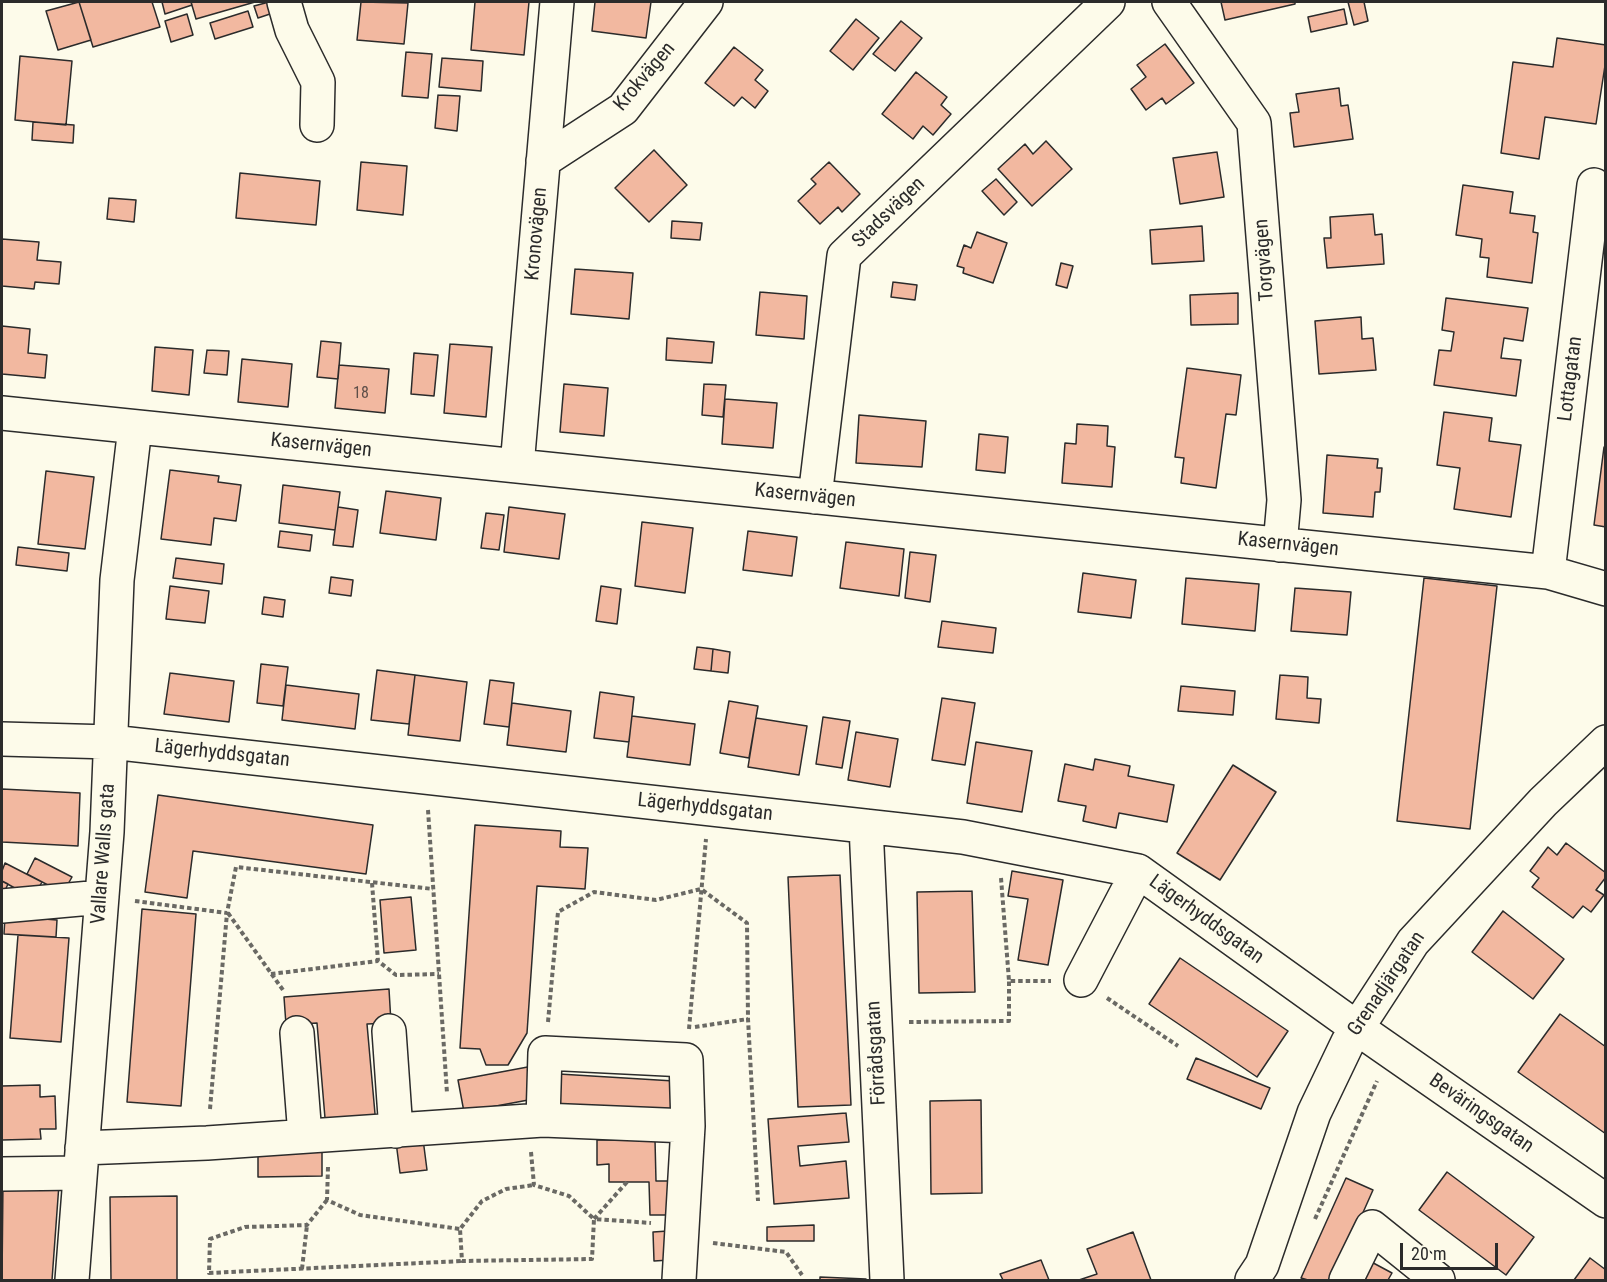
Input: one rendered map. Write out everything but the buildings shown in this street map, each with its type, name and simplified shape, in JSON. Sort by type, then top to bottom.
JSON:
[{"type":"street","points":[[284,2],[292,30],[318,82],[317,125]]},
{"type":"street","name":"Kronovägen","points":[[517,466],[557,2]]},
{"type":"street","name":"Krokvägen","points":[[543,161],[623,109],[706,2]]},
{"type":"street","name":"Stadsvägen","points":[[814,497],[844,256],[1108,2]]},
{"type":"street","name":"Torgvägen","points":[[1169,2],[1254,123],[1284,500],[1280,544]]},
{"type":"street","name":"Lottagatan","points":[[1548,572],[1594,186]]},
{"type":"street","name":"Kasernvägen","points":[[2,413],[1548,572],[1605,588]]},
{"type":"street","name":"Vallare Walls gata","points":[[72,1281],[102,897],[117,580],[135,427]]},
{"type":"street","name":"Lägerhyddsgatan","points":[[2,739],[111,742],[963,837],[1138,872],[1357,1028]]},
{"type":"street","name":"Grenadjärgatan","points":[[1252,1281],[1262,1265],[1314,1113],[1348,1042],[1413,942],[1543,802],[1605,742]]},
{"type":"street","name":"Förrådsgatan","points":[[866,826],[887,1281]]},
{"type":"street","points":[[1082,980],[1138,872]]},
{"type":"street","points":[[2,906],[102,897]]},
{"type":"street","name":"Beväringsgatan","points":[[1357,1028],[1605,1201]]},
{"type":"street","points":[[389,1031],[396,1131]]},
{"type":"street","points":[[297,1033],[317,1136]]},
{"type":"street","points":[[535,1121],[545,1053],[688,1044],[688,1126],[679,1281]]},
{"type":"street","points":[[2,1174],[207,1143],[535,1121],[688,1126]]},
{"type":"street","points":[[1346,1281],[1372,1227],[1405,1270],[1438,1281]]},
{"type":"path","points":[[427,777],[450,1127]]},
{"type":"path","points":[[709,808],[688,1044],[748,1018]]},
{"type":"path","points":[[207,1143],[227,913],[236,867],[433,889]]},
{"type":"path","points":[[372,883],[378,961]]},
{"type":"path","points":[[701,889],[747,923],[748,1018],[758,1201]]},
{"type":"path","points":[[545,1053],[558,912],[594,892],[656,900],[701,889]]},
{"type":"path","points":[[102,897],[227,913],[283,990]]},
{"type":"path","points":[[271,974],[378,961],[396,975],[439,974]]},
{"type":"path","points":[[875,1022],[1009,1021],[1009,981]]},
{"type":"path","points":[[1312,1226],[1390,1051]]},
{"type":"path","points":[[534,1185],[535,1121]]},
{"type":"path","points":[[302,1269],[307,1225],[327,1200],[317,1136]]},
{"type":"path","points":[[307,1225],[245,1227],[210,1239],[209,1273],[592,1259],[594,1219],[627,1182]]},
{"type":"path","points":[[462,1262],[460,1229],[482,1202],[506,1189],[534,1185],[569,1196],[594,1219],[681,1232],[786,1252],[802,1275]]},
{"type":"path","points":[[327,1200],[360,1215],[460,1229]]}]
